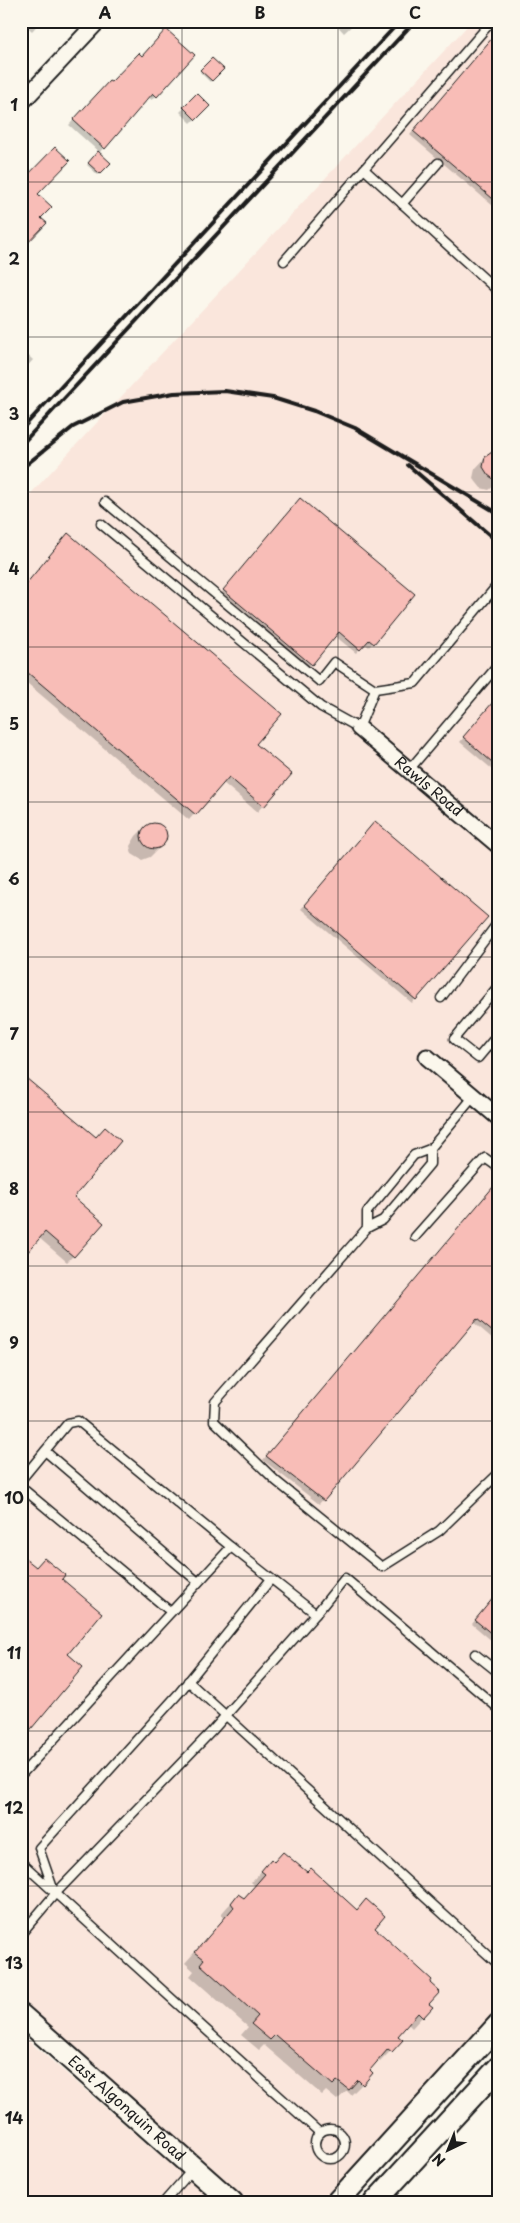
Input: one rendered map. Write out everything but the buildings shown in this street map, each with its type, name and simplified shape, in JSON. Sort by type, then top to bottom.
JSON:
[{"type":"main road","name":"East Algonquin Road","points":[[21,2015],[232,2202]]},
{"type":"main road","points":[[336,2202],[499,2024]]},
{"type":"main road","points":[[375,2202],[499,2067]]},
{"type":"street","points":[[21,103],[98,21]]},
{"type":"street","name":"Rawls Road","points":[[359,728],[499,846]]},
{"type":"street","points":[[427,1057],[499,1118]]},
{"type":"lane","points":[[284,261],[492,21]]},
{"type":"lane","points":[[402,204],[438,163]]},
{"type":"lane","points":[[364,169],[499,292]]},
{"type":"lane","points":[[105,502],[319,681],[334,662],[375,689],[416,683],[499,583]]},
{"type":"lane","points":[[101,524],[321,707],[359,728],[375,689]]},
{"type":"lane","points":[[409,770],[499,664]]},
{"type":"lane","points":[[440,998],[499,921]]},
{"type":"lane","points":[[499,985],[454,1039],[478,1058],[499,1033]]},
{"type":"lane","points":[[367,1228],[367,1212],[414,1155],[430,1148],[474,1096]]},
{"type":"lane","points":[[430,1148],[430,1164],[383,1220],[367,1228],[215,1402],[214,1421],[276,1481],[382,1567],[439,1531],[499,1474]]},
{"type":"lane","points":[[415,1237],[485,1158],[499,1168]]},
{"type":"lane","points":[[21,1480],[68,1423],[78,1421],[316,1614]]},
{"type":"lane","points":[[45,1451],[198,1582]]},
{"type":"lane","points":[[21,1487],[171,1612]]},
{"type":"lane","points":[[21,1776],[231,1547]]},
{"type":"lane","points":[[21,1934],[55,1894],[226,1715],[316,1614],[345,1578],[499,1709]]},
{"type":"lane","points":[[55,1894],[39,1848],[188,1681],[271,1579]]},
{"type":"lane","points":[[475,1654],[499,1673]]},
{"type":"lane","points":[[188,1681],[499,1965]]},
{"type":"lane","points":[[21,1862],[320,2133]]},
{"type":"lane","points":[[329,2129],[339,2132],[345,2146],[341,2155],[332,2159],[326,2159],[318,2154],[315,2141],[320,2133],[329,2129]]},
{"type":"lane","points":[[164,2202],[194,2168]]},
{"type":"shaded area","points":[[472,21],[499,21],[499,2014],[328,2202],[250,2202],[21,1999],[21,504]]},
{"type":"shaded area","points":[[21,2034],[214,2202],[21,2202]]},
{"type":"railway","points":[[21,430],[400,21]]},
{"type":"railway","points":[[21,445],[415,21]]},
{"type":"railway","points":[[21,469],[73,427],[123,402],[174,393],[225,391],[273,398],[314,411],[355,428],[499,514]]},
{"type":"railway","points":[[408,465],[499,543]]}]
